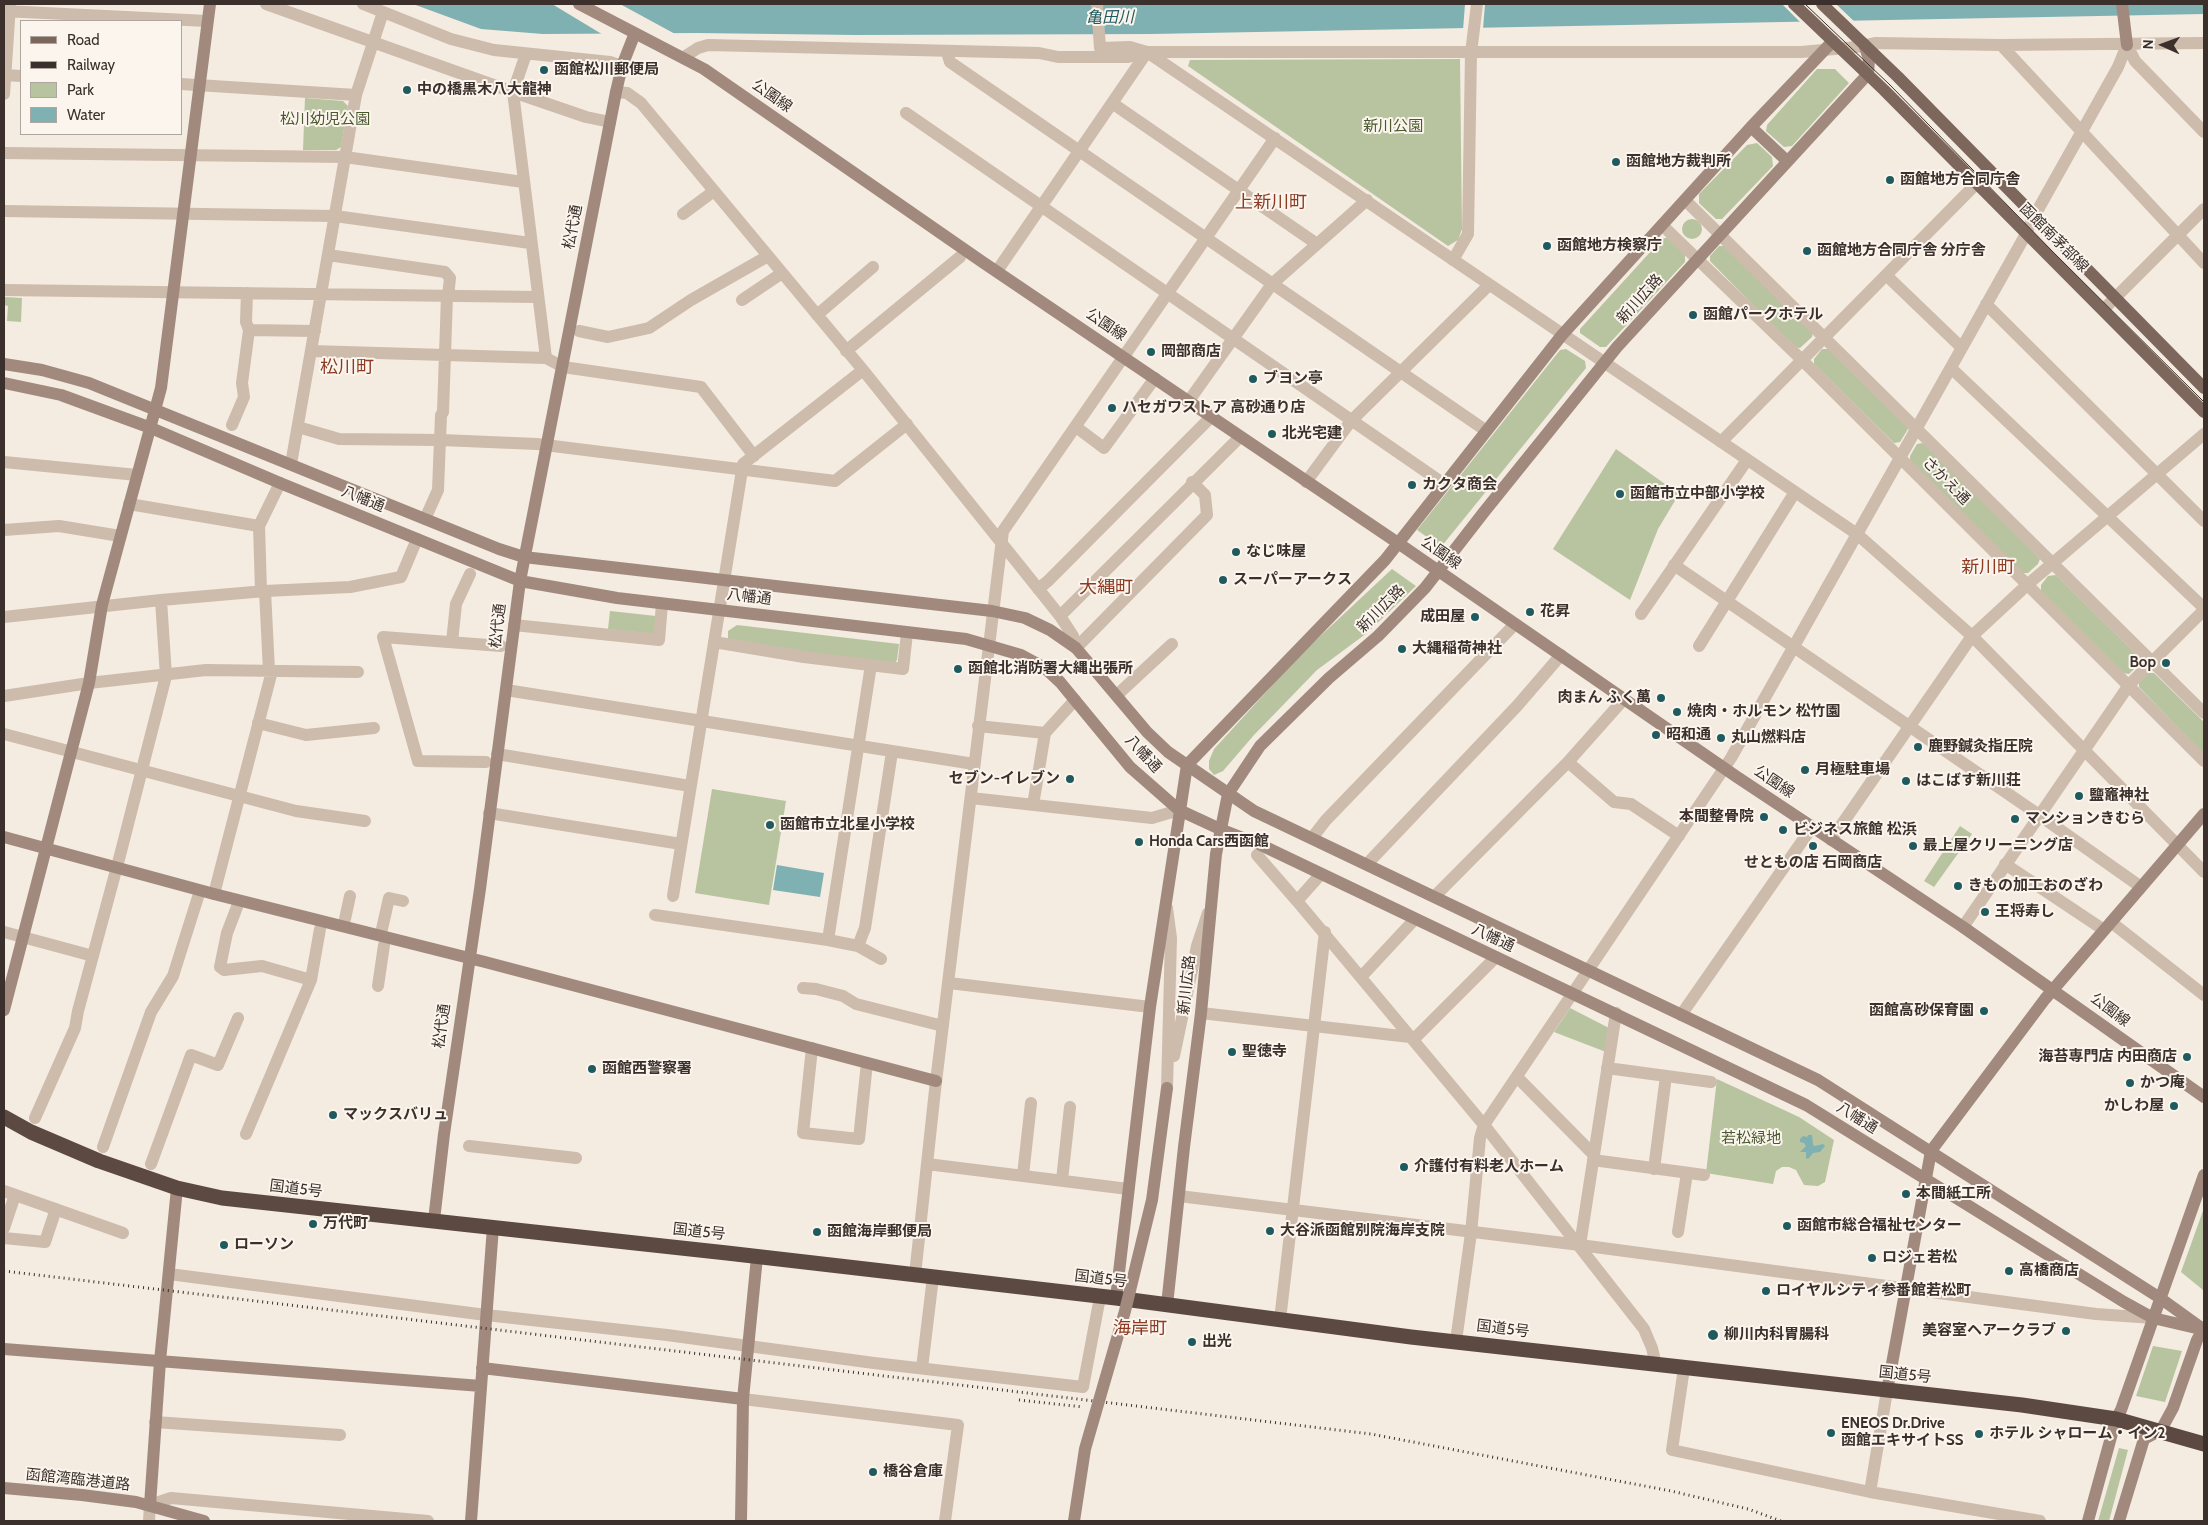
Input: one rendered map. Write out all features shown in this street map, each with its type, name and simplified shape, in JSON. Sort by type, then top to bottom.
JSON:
[{"type":"highway","name":"国道5号","points":[[4,1117],[31,1132],[74,1151],[177,1188],[222,1198],[434,1220],[1116,1298],[1456,1342],[2022,1405],[2116,1419],[2161,1430],[2204,1444]]},
{"type":"main road","name":"函館南茅部線","points":[[1794,4],[1868,74],[2204,412]]},
{"type":"main road","name":"函館南茅部線","points":[[1822,4],[1864,44],[2204,388]]},
{"type":"street","points":[[4,1010],[89,683],[102,605],[156,410],[210,4]]},
{"type":"street","points":[[266,4],[513,92],[586,117],[610,122]]},
{"type":"street","points":[[363,4],[451,39],[494,50],[610,62],[622,66]]},
{"type":"street","name":"公園線","points":[[580,4],[633,37],[655,42],[704,69],[997,272],[1398,543],[1725,768],[2054,988],[2204,1097]]},
{"type":"street","points":[[1097,4],[1099,44]]},
{"type":"street","points":[[1453,260],[1468,234],[1470,54],[1477,4]]},
{"type":"street","points":[[2122,4],[2127,45],[2135,61],[2204,132]]},
{"type":"street","points":[[4,94],[8,9],[207,21]]},
{"type":"street","points":[[291,464],[356,95],[383,12]]},
{"type":"street","name":"松代通","points":[[434,1220],[442,1142],[524,557],[616,92],[622,66],[633,37]]},
{"type":"street","points":[[1039,53],[1058,48],[1099,44],[1130,47],[1147,52],[1470,54],[1823,51],[1838,45],[1875,42],[2001,45],[2204,43]]},
{"type":"street","points":[[1864,44],[1869,59],[1868,74]]},
{"type":"street","points":[[684,57],[698,48],[708,45],[1039,53],[1058,57],[1128,58],[1147,52]]},
{"type":"street","points":[[2001,45],[2204,263]]},
{"type":"street","points":[[1456,1342],[1471,1233],[1480,1138],[1484,1125],[1725,768],[2026,234],[2081,131],[2118,67],[2127,45]]},
{"type":"street","name":"新川広路","points":[[1187,765],[1385,560],[1485,430],[1562,335],[1751,127],[1823,51]]},
{"type":"street","points":[[947,52],[950,62],[1485,430]]},
{"type":"street","points":[[997,272],[1147,52]]},
{"type":"street","points":[[1147,52],[1857,534],[1972,636],[2204,872]]},
{"type":"street","points":[[526,54],[513,92],[530,243],[546,358]]},
{"type":"street","name":"新川広路","points":[[1167,1305],[1201,1013],[1211,904],[1220,829],[1228,794],[1260,746],[1329,678],[1378,636],[1425,588],[1604,362],[1868,74]]},
{"type":"street","points":[[4,75],[20,76]]},
{"type":"street","points":[[182,84],[356,95]]},
{"type":"street","points":[[616,92],[627,93],[641,103],[908,424],[1060,616],[1072,636],[1076,648],[1207,515],[1205,494],[1192,482]]},
{"type":"street","points":[[1112,103],[1316,244]]},
{"type":"street","points":[[906,113],[1444,484]]},
{"type":"street","points":[[1751,127],[1787,161]]},
{"type":"street","points":[[915,1275],[936,1081],[1003,531],[1207,239],[1275,138]]},
{"type":"street","points":[[4,153],[345,157],[523,182]]},
{"type":"street","points":[[1721,442],[1977,183]]},
{"type":"street","points":[[683,214],[714,191]]},
{"type":"street","points":[[1188,402],[1272,284],[1367,200]]},
{"type":"street","name":"さかえ通","points":[[1685,200],[1825,336],[2204,713]]},
{"type":"street","points":[[2103,310],[2204,209]]},
{"type":"street","points":[[4,211],[335,216],[530,243]]},
{"type":"street","name":"さかえ通","points":[[1662,225],[1802,360],[2204,761]]},
{"type":"street","points":[[328,255],[445,272],[450,278],[438,490],[425,519]]},
{"type":"street","points":[[579,331],[608,337],[648,328],[690,300],[768,256]]},
{"type":"street","points":[[846,350],[960,257]]},
{"type":"street","points":[[817,315],[873,267]]},
{"type":"street","points":[[742,300],[782,273]]},
{"type":"street","points":[[1886,275],[1962,348]]},
{"type":"street","points":[[1306,482],[1351,421],[1489,285]]},
{"type":"street","points":[[4,290],[537,297]]},
{"type":"street","points":[[232,425],[244,397],[242,383],[249,330],[246,322],[247,294]]},
{"type":"street","points":[[1986,304],[2204,521]]},
{"type":"street","points":[[249,330],[315,331]]},
{"type":"street","points":[[311,351],[546,358],[563,367],[701,387],[754,456]]},
{"type":"street","name":"八幡通","points":[[4,364],[68,376],[291,464],[499,550],[524,557],[992,611],[1025,618],[1050,630],[1076,648],[1147,732],[1168,752],[1254,811],[1818,1080],[2160,1298],[2204,1329]]},
{"type":"street","points":[[1951,368],[2204,609],[2129,685],[1963,926]]},
{"type":"street","points":[[673,896],[743,464],[863,370]]},
{"type":"street","points":[[1076,427],[1104,448],[1155,378]]},
{"type":"street","name":"八幡通","points":[[4,383],[61,395],[151,428],[520,581],[662,604],[966,639],[1021,655],[1044,668],[1060,682],[1130,767],[1179,810],[1261,845],[1573,992],[1806,1105],[2124,1302],[2153,1318],[2204,1329]]},
{"type":"street","points":[[1038,589],[1212,418]]},
{"type":"street","points":[[298,427],[339,439],[441,440],[537,444],[835,481],[908,424]]},
{"type":"street","points":[[1831,840],[1972,636],[2027,586],[2204,434]]},
{"type":"street","points":[[1060,616],[1192,482],[1240,437]]},
{"type":"street","points":[[1641,614],[1747,460]]},
{"type":"street","points":[[4,462],[137,475]]},
{"type":"street","points":[[214,894],[271,671],[259,526],[280,483]]},
{"type":"street","points":[[1699,646],[1795,492]]},
{"type":"street","points":[[129,504],[259,526]]},
{"type":"street","points":[[4,530],[58,526],[120,536]]},
{"type":"street","points":[[4,617],[102,605],[263,591],[350,586],[401,577],[417,539]]},
{"type":"street","points":[[1674,565],[2141,887]]},
{"type":"street","points":[[452,642],[456,604],[470,574]]},
{"type":"street","points":[[34,1118],[75,1028],[143,771],[166,676],[161,600]]},
{"type":"street","points":[[514,625],[659,640],[662,604]]},
{"type":"street","points":[[1312,838],[1326,820],[1515,624]]},
{"type":"street","points":[[714,642],[804,657],[903,669],[907,633]]},
{"type":"street","points":[[486,762],[418,762],[383,637],[501,646]]},
{"type":"street","points":[[1117,695],[1172,644]]},
{"type":"street","points":[[1367,864],[1517,706],[1561,655]]},
{"type":"street","points":[[828,940],[871,665]]},
{"type":"street","points":[[4,696],[89,683],[166,676],[206,670],[358,672]]},
{"type":"street","points":[[506,690],[974,764]]},
{"type":"street","points":[[1435,896],[1568,762],[1624,698]]},
{"type":"street","points":[[1034,805],[1044,733],[1075,700]]},
{"type":"street","points":[[258,723],[306,735],[374,728]]},
{"type":"street","points":[[978,726],[1044,733]]},
{"type":"street","points":[[4,734],[296,812],[365,822]]},
{"type":"street","points":[[858,946],[865,928],[892,752]]},
{"type":"street","points":[[497,754],[690,786]]},
{"type":"street","points":[[1568,762],[1614,802],[1631,804],[1679,836]]},
{"type":"street","points":[[1116,1298],[1150,1007],[1187,765]]},
{"type":"street","points":[[971,798],[1152,818],[1179,810]]},
{"type":"street","points":[[489,813],[681,844]]},
{"type":"street","points":[[1870,1492],[1931,1151],[2054,988],[2204,814]]},
{"type":"street","points":[[1681,1016],[1812,827]]},
{"type":"street","points":[[4,837],[116,871],[469,958],[936,1081]]},
{"type":"street","points":[[1256,855],[1325,932],[1580,1245],[1644,1329],[1652,1348],[1656,1365]]},
{"type":"street","points":[[2006,864],[2107,926],[2204,995]]},
{"type":"street","points":[[1297,901],[1321,874]]},
{"type":"street","points":[[345,919],[350,896]]},
{"type":"street","points":[[103,1147],[151,1012],[173,976],[198,897]]},
{"type":"street","points":[[382,929],[389,898],[403,901]]},
{"type":"street","points":[[1166,898],[1171,938],[1167,1088]]},
{"type":"street","points":[[1074,1521],[1085,1449],[1125,1311],[1152,1200],[1167,1088],[1197,946],[1211,904]]},
{"type":"street","points":[[237,907],[227,933],[220,967],[224,970],[262,966],[311,980]]},
{"type":"street","points":[[655,915],[828,940],[858,946],[882,959]]},
{"type":"street","points":[[1361,977],[1415,919]]},
{"type":"street","points":[[246,1134],[311,980],[320,929]]},
{"type":"street","points":[[4,932],[93,956]]},
{"type":"street","points":[[1280,1320],[1325,932]]},
{"type":"street","points":[[378,986],[384,945]]},
{"type":"street","points":[[1412,1039],[1496,957]]},
{"type":"street","points":[[949,983],[1150,1007]]},
{"type":"street","points":[[803,988],[816,989],[843,996],[856,1004],[943,1026]]},
{"type":"street","points":[[1201,1013],[1412,1039]]},
{"type":"street","points":[[1580,1245],[1616,1013]]},
{"type":"street","points":[[152,1164],[191,1055],[218,1065],[238,1018]]},
{"type":"street","points":[[812,1048],[803,1134],[859,1139],[867,1063]]},
{"type":"street","points":[[1607,1068],[1711,1082]]},
{"type":"street","points":[[1517,1076],[1593,1157],[1704,1176]]},
{"type":"street","points":[[1654,1168],[1666,1076]]},
{"type":"street","points":[[1023,1175],[1031,1103]]},
{"type":"street","points":[[1062,1180],[1070,1107]]},
{"type":"street","points":[[469,1146],[576,1158]]},
{"type":"street","points":[[927,1164],[1128,1189]]},
{"type":"street","points":[[1678,1232],[1687,1173]]},
{"type":"street","points":[[2088,1521],[2116,1419],[2121,1410],[2204,1175]]},
{"type":"street","points":[[149,1521],[160,1361],[177,1188]]},
{"type":"street","points":[[4,1228],[9,1193],[123,1233]]},
{"type":"street","points":[[1179,1196],[1580,1245],[1905,1290],[2096,1314],[2153,1318]]},
{"type":"street","points":[[4,1238],[45,1242],[56,1209]]},
{"type":"street","points":[[471,1521],[493,1227]]},
{"type":"street","points":[[741,1521],[743,1399],[757,1257]]},
{"type":"street","points":[[169,1274],[486,1315],[1083,1386],[1100,1297]]},
{"type":"street","points":[[922,1368],[933,1277]]},
{"type":"street","points":[[2119,1521],[2144,1440],[2161,1430],[2173,1408],[2197,1340],[2204,1329]]},
{"type":"street","points":[[4,1349],[481,1386]]},
{"type":"street","points":[[482,1368],[958,1425],[945,1521]]},
{"type":"street","points":[[1684,1368],[1672,1450],[1870,1492],[2040,1521]]},
{"type":"street","points":[[155,1422],[340,1435]]},
{"type":"street","name":"函館湾臨港道路","points":[[4,1488],[82,1495],[150,1505],[204,1521]]},
{"type":"street","points":[[150,1505],[171,1498],[428,1521]]},
{"type":"green space","name":"新川公園","points":[[1460,59],[1462,229],[1458,240],[1448,246],[1188,66],[1190,60]]},
{"type":"green space","points":[[1817,69],[1835,69],[1849,83],[1792,146],[1784,147],[1766,131],[1767,125]]},
{"type":"green space","name":"松川幼児公園","points":[[305,98],[343,101],[348,106],[341,147],[336,150],[303,150]]},
{"type":"green space","points":[[1757,143],[1772,157],[1773,166],[1722,219],[1716,219],[1699,203],[1699,194],[1747,145]]},
{"type":"green space","points":[[1692,219],[1699,222],[1702,229],[1699,236],[1692,239],[1685,236],[1682,229],[1685,222]]},
{"type":"green space","points":[[1668,237],[1685,255],[1685,262],[1606,347],[1600,347],[1580,333],[1580,329],[1662,239]]},
{"type":"green space","points":[[1719,246],[1725,246],[1813,332],[1812,337],[1800,348],[1794,347],[1710,261],[1710,256]]},
{"type":"green space","points":[[4,297],[22,298],[21,322],[7,321],[8,306],[4,305]]},
{"type":"green space","points":[[1566,349],[1585,361],[1586,368],[1441,547],[1417,530],[1560,350]]},
{"type":"green space","points":[[1822,349],[1828,349],[1907,426],[1908,429],[1900,442],[1894,443],[1814,364],[1814,359]]},
{"type":"green space","points":[[1922,443],[1928,446],[2040,559],[2038,564],[2028,573],[2023,573],[1910,460],[1910,456],[1917,444]]},
{"type":"green space","points":[[1616,449],[1679,494],[1658,529],[1630,600],[1553,549]]},
{"type":"green space","points":[[1392,569],[1416,586],[1367,633],[1317,670],[1254,735],[1223,771],[1214,775],[1209,769],[1209,761],[1214,749],[1301,654]]},
{"type":"green space","points":[[2056,575],[2139,657],[2139,664],[2129,674],[2121,673],[2041,591],[2041,585],[2048,576]]},
{"type":"green space","points":[[610,611],[656,616],[654,634],[608,629]]},
{"type":"green space","points":[[737,625],[899,644],[897,660],[895,663],[802,652],[728,639],[728,631]]},
{"type":"green space","points":[[2149,673],[2154,673],[2204,722],[2204,754],[2139,687],[2139,683]]},
{"type":"green space","points":[[712,789],[786,801],[769,905],[695,893]]},
{"type":"green space","points":[[1960,826],[1972,834],[1934,887],[1924,881]]},
{"type":"green space","points":[[1570,1008],[1609,1028],[1606,1052],[1554,1032]]},
{"type":"green space","name":"若松緑地","points":[[1717,1079],[1799,1117],[1834,1140],[1825,1182],[1818,1186],[1804,1185],[1796,1170],[1789,1167],[1782,1167],[1776,1171],[1773,1184],[1706,1173]]},
{"type":"green space","points":[[2204,1208],[2204,1287],[2203,1290],[2181,1272]]},
{"type":"green space","points":[[2153,1346],[2182,1351],[2165,1402],[2136,1396]]},
{"type":"green space","points":[[2119,1448],[2128,1450],[2109,1521],[2098,1521]]},
{"type":"water","name":"亀田川","points":[[413,4],[2204,4],[2204,14],[1151,34],[543,34],[481,29]]},
{"type":"water","points":[[777,865],[824,873],[820,897],[773,890]]},
{"type":"water","points":[[1812,1135],[1813,1145],[1823,1144],[1825,1146],[1820,1152],[1813,1153],[1808,1159],[1806,1158],[1806,1152],[1800,1152],[1806,1146],[1800,1142],[1800,1139]]},
{"type":"pier","points":[[552,4],[620,4],[677,35],[605,36]]},
{"type":"pier","points":[[1465,4],[1485,4],[1483,29],[1463,30]]},
{"type":"pier","points":[[1782,4],[1836,4],[1857,24],[1803,25]]},
{"type":"tram line","points":[[1805,4],[1890,85],[2053,252],[2204,402]]},
{"type":"railway","points":[[4,1271],[1371,1434],[1671,1491],[1748,1509],[1781,1521]]},
{"type":"railway","points":[[1019,1400],[1083,1407]]},
{"type":"place","name":"函館松川郵便局","points":[[544,70]]},
{"type":"place","name":"中の橋黒木八大龍神","points":[[407,90]]},
{"type":"place","name":"函館地方裁判所","points":[[1616,162]]},
{"type":"place","name":"函館地方合同庁舎","points":[[1890,180]]},
{"type":"place","name":"函館地方検察庁","points":[[1547,246]]},
{"type":"place","name":"函館地方合同庁舎 分庁舎","points":[[1807,251]]},
{"type":"place","name":"函館パークホテル","points":[[1693,315]]},
{"type":"place","name":"岡部商店","points":[[1151,352]]},
{"type":"place","name":"ブヨン亭","points":[[1253,379]]},
{"type":"place","name":"ハセガワストア 高砂通り店","points":[[1112,408]]},
{"type":"place","name":"北光宅建","points":[[1272,434]]},
{"type":"place","name":"カクタ商会","points":[[1412,485]]},
{"type":"place","name":"函館市立中部小学校","points":[[1620,494]]},
{"type":"place","name":"なじ味屋","points":[[1236,552]]},
{"type":"place","name":"スーパーアークス","points":[[1223,580]]},
{"type":"place","name":"花昇","points":[[1530,612]]},
{"type":"place","name":"成田屋","points":[[1475,617]]},
{"type":"place","name":"大縄稲荷神社","points":[[1402,649]]},
{"type":"place","name":"Bop","points":[[2166,663]]},
{"type":"place","name":"函館北消防署大縄出張所","points":[[958,669]]},
{"type":"place","name":"肉まん ふく萬","points":[[1661,698]]},
{"type":"place","name":"焼肉・ホルモン 松竹園","points":[[1677,712]]},
{"type":"place","name":"昭和通","points":[[1656,735]]},
{"type":"place","name":"丸山燃料店","points":[[1721,738]]},
{"type":"place","name":"鹿野鍼灸指圧院","points":[[1918,747]]},
{"type":"place","name":"月極駐車場","points":[[1805,770]]},
{"type":"place","name":"セブン-イレブン","points":[[1070,779]]},
{"type":"place","name":"はこばす新川荘","points":[[1906,781]]},
{"type":"place","name":"鹽竈神社","points":[[2079,796]]},
{"type":"place","name":"本間整骨院","points":[[1764,817]]},
{"type":"place","name":"マンションきむら","points":[[2015,819]]},
{"type":"place","name":"函館市立北星小学校","points":[[770,825]]},
{"type":"place","name":"ビジネス旅館 松浜","points":[[1783,830]]},
{"type":"place","name":"Honda Cars西函館","points":[[1139,842]]},
{"type":"place","name":"せともの店 石岡商店","points":[[1813,846]]},
{"type":"place","name":"最上屋クリーニング店","points":[[1913,846]]},
{"type":"place","name":"きもの加工おのざわ","points":[[1958,886]]},
{"type":"place","name":"王将寿し","points":[[1985,912]]},
{"type":"place","name":"函館高砂保育園","points":[[1984,1011]]},
{"type":"place","name":"聖徳寺","points":[[1232,1052]]},
{"type":"place","name":"海苔専門店 内田商店","points":[[2187,1057]]},
{"type":"place","name":"函館西警察署","points":[[592,1069]]},
{"type":"place","name":"かつ庵","points":[[2130,1083]]},
{"type":"place","name":"かしわ屋","points":[[2174,1106]]},
{"type":"place","name":"マックスバリュ","points":[[333,1115]]},
{"type":"place","name":"介護付有料老人ホーム","points":[[1404,1167]]},
{"type":"place","name":"本間紙工所","points":[[1906,1194]]},
{"type":"place","name":"万代町","points":[[313,1224]]},
{"type":"place","name":"函館市総合福祉センター","points":[[1787,1226]]},
{"type":"place","name":"大谷派函館別院海岸支院","points":[[1270,1231]]},
{"type":"place","name":"函館海岸郵便局","points":[[817,1232]]},
{"type":"place","name":"ローソン","points":[[224,1245]]},
{"type":"place","name":"ロジェ若松","points":[[1872,1258]]},
{"type":"place","name":"高橋商店","points":[[2009,1271]]},
{"type":"place","name":"ロイヤルシティ参番館若松町","points":[[1766,1291]]},
{"type":"place","name":"美容室ヘアークラブ","points":[[2066,1331]]},
{"type":"place","name":"柳川内科胃腸科","points":[[1713,1335]]},
{"type":"place","name":"出光","points":[[1192,1342]]},
{"type":"place","name":"ENEOS Dr.Drive 函館エキサイトSS","points":[[1831,1433]]},
{"type":"place","name":"ホテル シャローム・イン2","points":[[1979,1434]]},
{"type":"place","name":"橋谷倉庫","points":[[873,1472]]},
{"type":"district","name":"上新川町","points":[[1271,203]]},
{"type":"district","name":"松川町","points":[[347,368]]},
{"type":"district","name":"新川町","points":[[1988,568]]},
{"type":"district","name":"大縄町","points":[[1106,588]]},
{"type":"district","name":"海岸町","points":[[1140,1329]]}]
